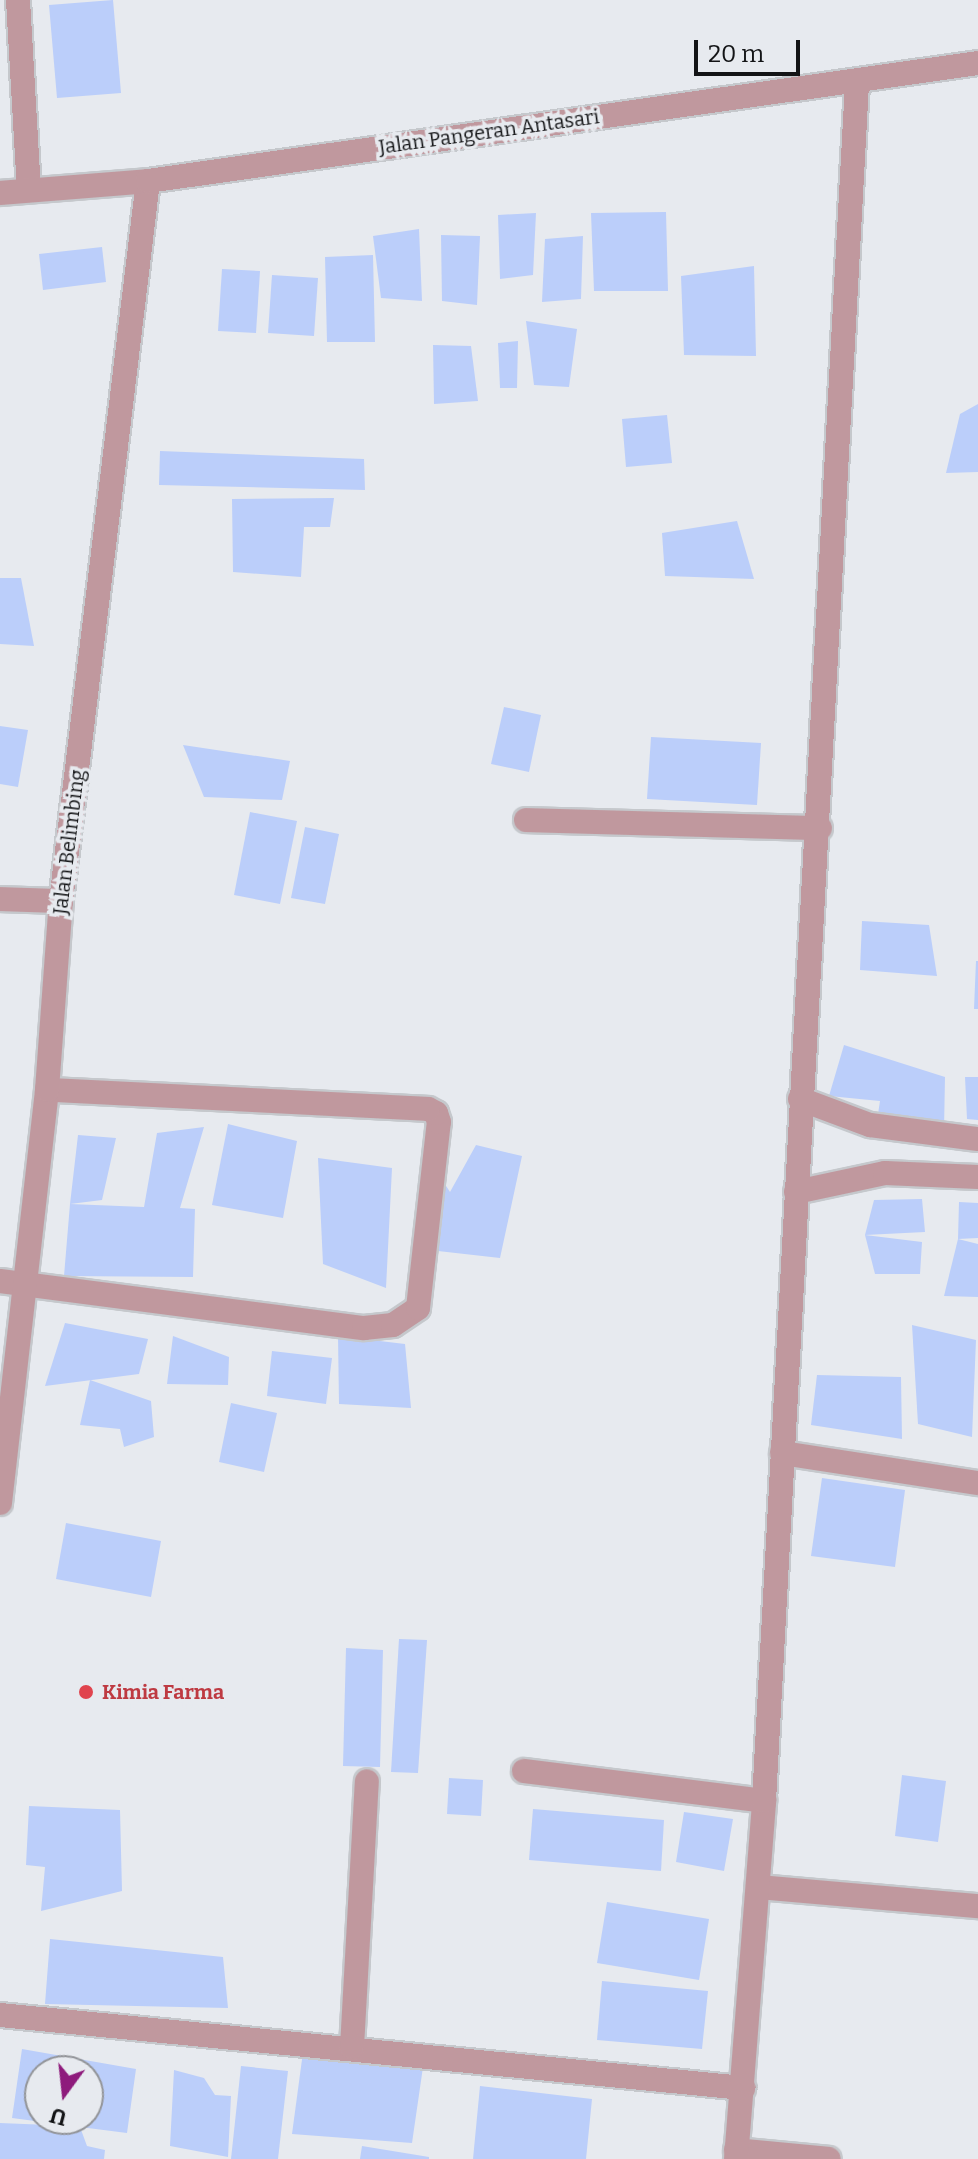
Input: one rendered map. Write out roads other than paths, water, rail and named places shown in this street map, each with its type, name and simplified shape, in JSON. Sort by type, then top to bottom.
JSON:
[{"type":"street","points":[[18,0],[29,190]]},
{"type":"street","name":"Jalan Pangeran Antasari","points":[[0,193],[148,181],[857,84],[978,63]]},
{"type":"street","points":[[829,2159],[736,2154],[759,1887],[800,1099],[820,828],[857,84]]},
{"type":"street","name":"Jalan Belimbing","points":[[0,1503],[47,1090],[61,901],[148,181]]},
{"type":"street","points":[[526,820],[820,828]]},
{"type":"street","points":[[0,899],[61,901]]},
{"type":"street","points":[[0,1281],[364,1328],[406,1320],[420,1299],[439,1122],[436,1113],[47,1090]]},
{"type":"street","points":[[800,1099],[870,1125],[978,1139]]},
{"type":"street","points":[[796,1192],[885,1173],[978,1177]]},
{"type":"street","points":[[782,1453],[978,1483]]},
{"type":"street","points":[[524,1771],[764,1801]]},
{"type":"street","points":[[352,2047],[367,1781]]},
{"type":"street","points":[[759,1887],[978,1906]]},
{"type":"street","points":[[0,2015],[352,2047],[743,2088]]},
{"type":"place","name":"Kimia Farma","points":[[86,1692]]}]
